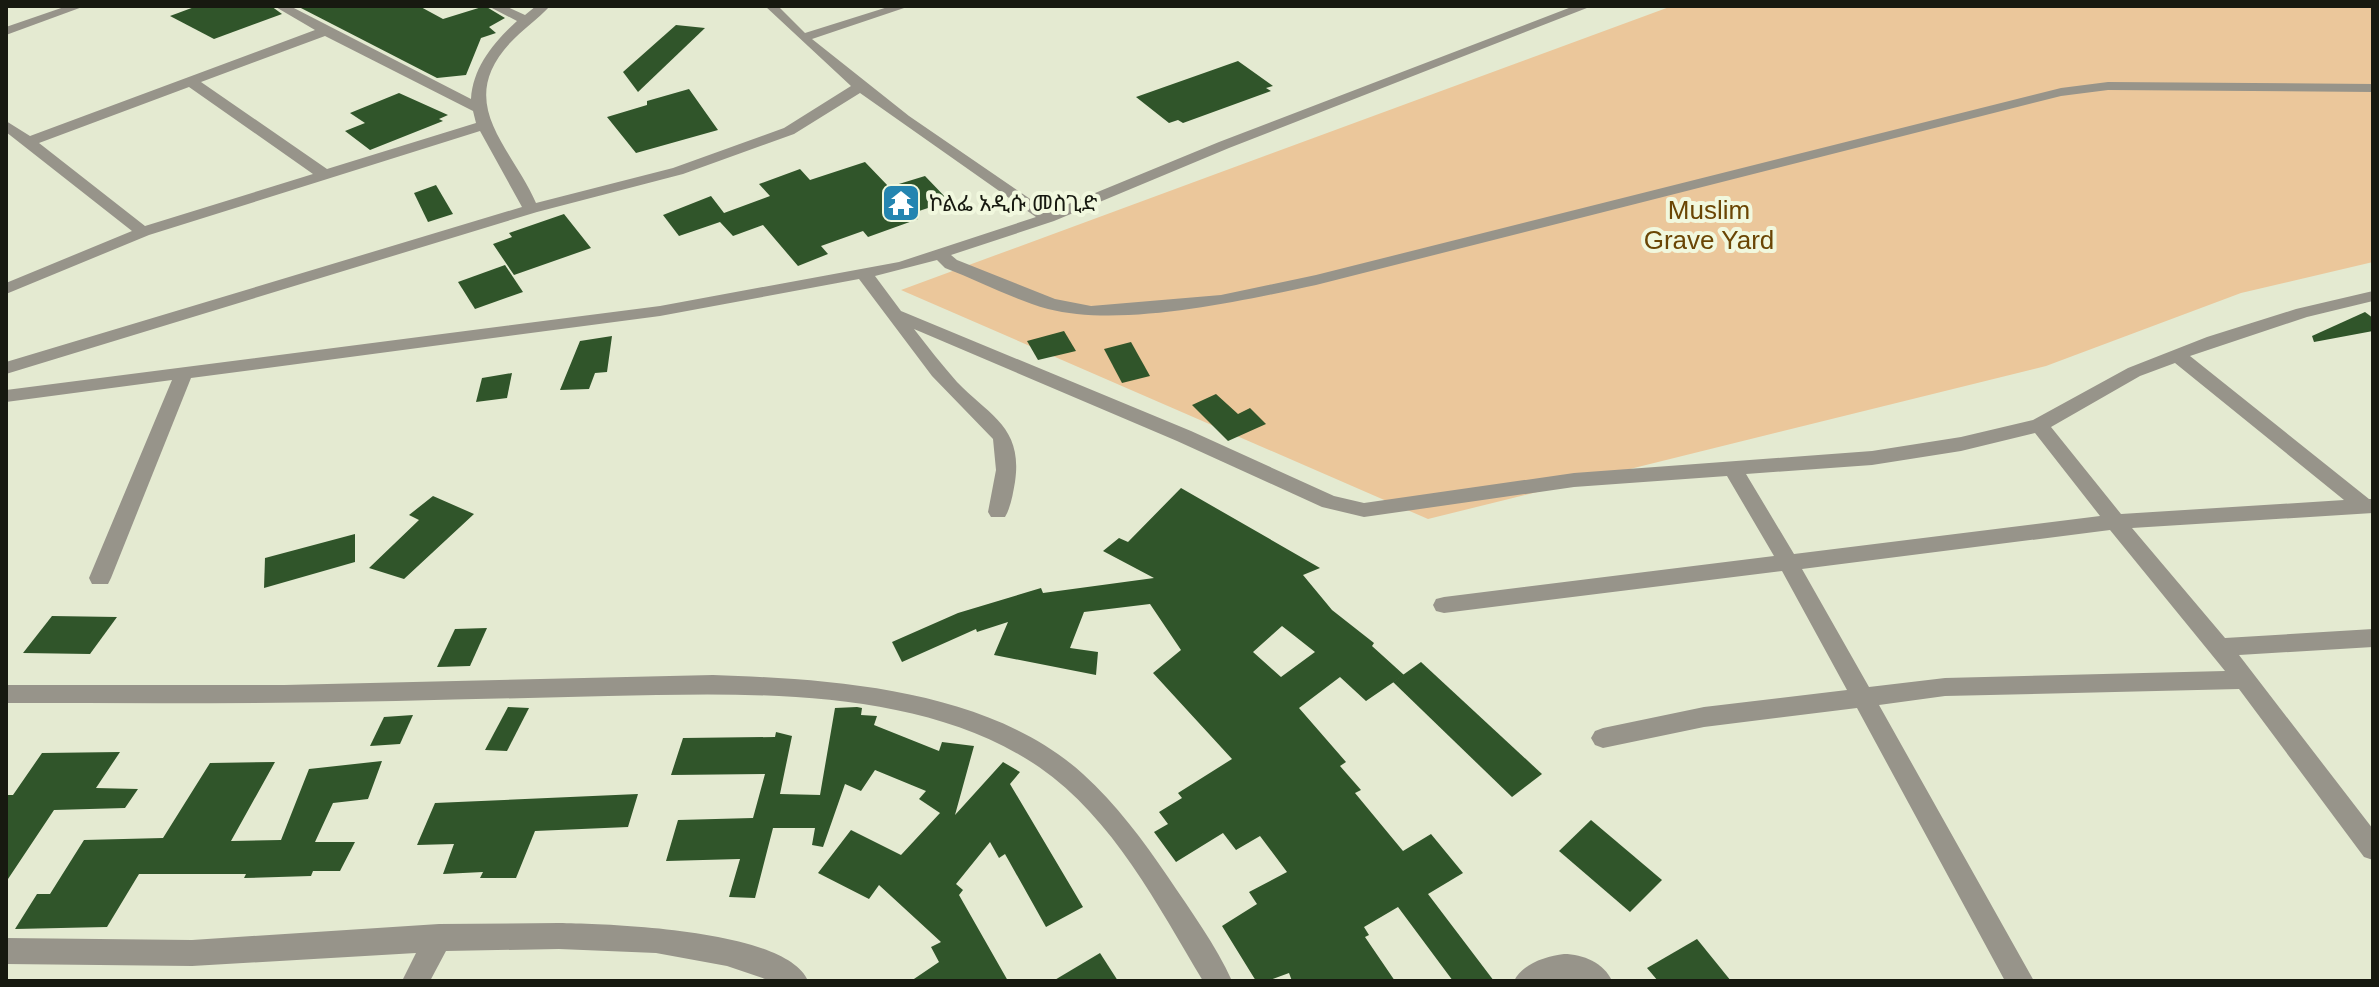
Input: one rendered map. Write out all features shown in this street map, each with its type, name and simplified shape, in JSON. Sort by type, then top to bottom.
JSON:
[{"type":"street","points":[[6,31],[79,6]]},
{"type":"street","points":[[280,6],[478,108]]},
{"type":"street","points":[[494,6],[525,20]]},
{"type":"street","points":[[531,209],[484,125],[478,108],[483,78],[492,52],[544,6]]},
{"type":"street","points":[[771,6],[860,87],[931,140],[1048,218]]},
{"type":"street","points":[[805,37],[904,6]]},
{"type":"street","points":[[6,396],[600,319],[865,275],[941,255],[1048,218],[1224,145],[1586,6]]},
{"type":"street","points":[[31,141],[326,31]]},
{"type":"street","points":[[190,81],[324,174]]},
{"type":"street","points":[[941,255],[951,264],[1051,304],[1091,311],[1221,300],[1316,280],[2061,92],[2108,86],[2373,88]]},
{"type":"street","points":[[6,368],[531,209],[678,171],[743,149],[805,123],[829,103],[860,87]]},
{"type":"street","points":[[6,125],[31,141],[143,232]]},
{"type":"street","points":[[6,289],[143,232],[484,125]]},
{"type":"street","points":[[865,275],[927,357],[960,396],[990,422],[1004,442],[1007,462],[998,512]]},
{"type":"street","points":[[899,316],[1346,507],[1364,510],[1574,480],[1914,453],[2039,425],[2134,372],[2177,355],[2255,326],[2373,296]]},
{"type":"street","points":[[2177,355],[2369,506]]},
{"type":"street","points":[[100,578],[185,371]]},
{"type":"street","points":[[2039,425],[2220,647],[2373,849]]},
{"type":"street","points":[[1731,466],[1788,562],[2020,981]]},
{"type":"street","points":[[1444,605],[2115,522],[2369,506]]},
{"type":"street","points":[[2220,647],[2373,638]]},
{"type":"street","points":[[1603,738],[1704,717],[1945,687],[2244,680]]},
{"type":"street","points":[[6,694],[284,694],[713,684],[779,685],[889,700],[990,731],[1023,744],[1050,761],[1083,790],[1127,842],[1169,901],[1218,981]]},
{"type":"street","points":[[6,951],[123,955],[439,937],[638,937],[690,943],[767,966],[794,981]]},
{"type":"street","points":[[416,981],[439,937]]},
{"type":"street","points":[[1528,981],[1553,969],[1572,966],[1586,969],[1598,981]]},
{"type":"green space","name":"Muslim Grave Yard","points":[[1672,6],[2373,6],[2373,262],[2241,293],[2046,366],[1428,519],[901,290]]},
{"type":"building","points":[[197,6],[271,6],[282,14],[214,39],[170,16]]},
{"type":"building","points":[[297,6],[419,6],[443,19],[485,6],[505,18],[489,27],[496,33],[481,38],[466,75],[437,78]]},
{"type":"building","points":[[676,25],[705,28],[638,92],[623,72]]},
{"type":"building","points":[[1238,61],[1273,86],[1266,88],[1271,91],[1183,123],[1178,120],[1169,123],[1136,97]]},
{"type":"building","points":[[689,89],[718,130],[636,153],[607,117],[647,105],[647,101]]},
{"type":"building","points":[[399,93],[448,115],[439,119],[443,121],[370,150],[345,131],[365,123],[350,113]]},
{"type":"building","points":[[865,162],[889,187],[925,176],[949,201],[913,213],[918,219],[868,237],[863,231],[821,246],[828,254],[798,266],[763,225],[733,236],[720,222],[679,236],[663,215],[711,196],[724,213],[770,196],[759,184],[800,169],[810,180]]},
{"type":"building","points":[[436,185],[453,214],[428,222],[414,193]]},
{"type":"building","points":[[564,214],[591,248],[514,275],[493,244],[512,237],[509,233]]},
{"type":"building","points":[[505,265],[523,292],[475,309],[458,282]]},
{"type":"building","points":[[2365,312],[2373,318],[2373,331],[2314,342],[2312,336]]},
{"type":"building","points":[[1064,331],[1076,351],[1038,360],[1027,341]]},
{"type":"building","points":[[612,336],[607,372],[595,373],[589,389],[560,390],[580,341]]},
{"type":"building","points":[[1131,342],[1150,376],[1122,383],[1104,349]]},
{"type":"building","points":[[512,373],[507,398],[476,402],[482,378]]},
{"type":"building","points":[[1216,394],[1238,414],[1250,408],[1266,424],[1228,441],[1192,405]]},
{"type":"building","points":[[1181,488],[1320,568],[1303,575],[1332,610],[1374,643],[1372,646],[1404,675],[1366,701],[1340,677],[1299,708],[1346,762],[1340,766],[1361,790],[1355,793],[1403,851],[1431,834],[1463,873],[1428,894],[1494,981],[1453,981],[1398,907],[1364,927],[1369,935],[1365,937],[1395,981],[1292,981],[1289,973],[1267,981],[1256,981],[1222,926],[1257,904],[1249,892],[1287,872],[1260,836],[1236,850],[1223,833],[1176,862],[1154,832],[1168,824],[1159,812],[1182,798],[1178,793],[1232,759],[1153,673],[1181,650],[1150,604],[1084,612],[1070,648],[1098,652],[1096,675],[994,655],[1008,622],[977,632],[976,629],[902,662],[892,642],[958,613],[1041,588],[1043,593],[1154,578],[1103,551],[1119,538],[1128,542]],"holes":[[[1282,626],[1315,652],[1281,677],[1253,652]]]},
{"type":"building","points":[[433,496],[474,514],[404,579],[369,568],[419,520],[409,515]]},
{"type":"building","points":[[355,534],[355,562],[264,588],[265,558]]},
{"type":"building","points":[[52,616],[117,617],[90,654],[23,653]]},
{"type":"building","points":[[487,628],[470,666],[437,667],[455,629]]},
{"type":"building","points":[[1421,662],[1542,774],[1512,797],[1393,682]]},
{"type":"building","points":[[508,707],[529,708],[507,751],[485,750]]},
{"type":"building","points":[[835,708],[862,708],[861,715],[877,716],[874,725],[939,751],[942,742],[974,746],[955,815],[1003,762],[1020,772],[1010,784],[1083,907],[1046,927],[1005,854],[999,858],[990,842],[956,884],[963,890],[959,895],[1008,981],[911,981],[939,962],[931,947],[941,942],[879,885],[869,899],[818,873],[851,830],[901,855],[940,813],[919,799],[926,791],[875,770],[861,791],[845,784],[823,847],[812,845],[815,828],[773,828],[755,898],[729,897],[740,859],[666,861],[678,820],[753,818],[765,774],[671,775],[683,738],[775,737],[776,732],[792,736],[780,794],[820,795]]},
{"type":"building","points":[[413,715],[400,744],[370,746],[384,717]]},
{"type":"building","points":[[120,752],[96,788],[138,789],[125,808],[54,810],[6,882],[6,795],[13,795],[42,753]]},
{"type":"building","points":[[382,761],[368,799],[333,803],[315,842],[355,842],[340,871],[313,871],[311,876],[244,878],[246,874],[139,874],[107,927],[15,929],[37,894],[50,894],[84,840],[163,838],[210,763],[275,762],[231,841],[281,840],[309,769]]},
{"type":"building","points":[[638,794],[628,827],[535,831],[516,878],[480,878],[483,872],[443,874],[454,844],[417,845],[435,803]]},
{"type":"building","points":[[1591,820],[1662,880],[1630,912],[1559,851]]},
{"type":"building","points":[[1697,939],[1731,981],[1658,981],[1647,968]]},
{"type":"building","points":[[1100,953],[1118,981],[1053,981]]},
{"type":"place","name":"ኮልፌ አዲሱ መስጊድ","points":[[901,203]]}]
